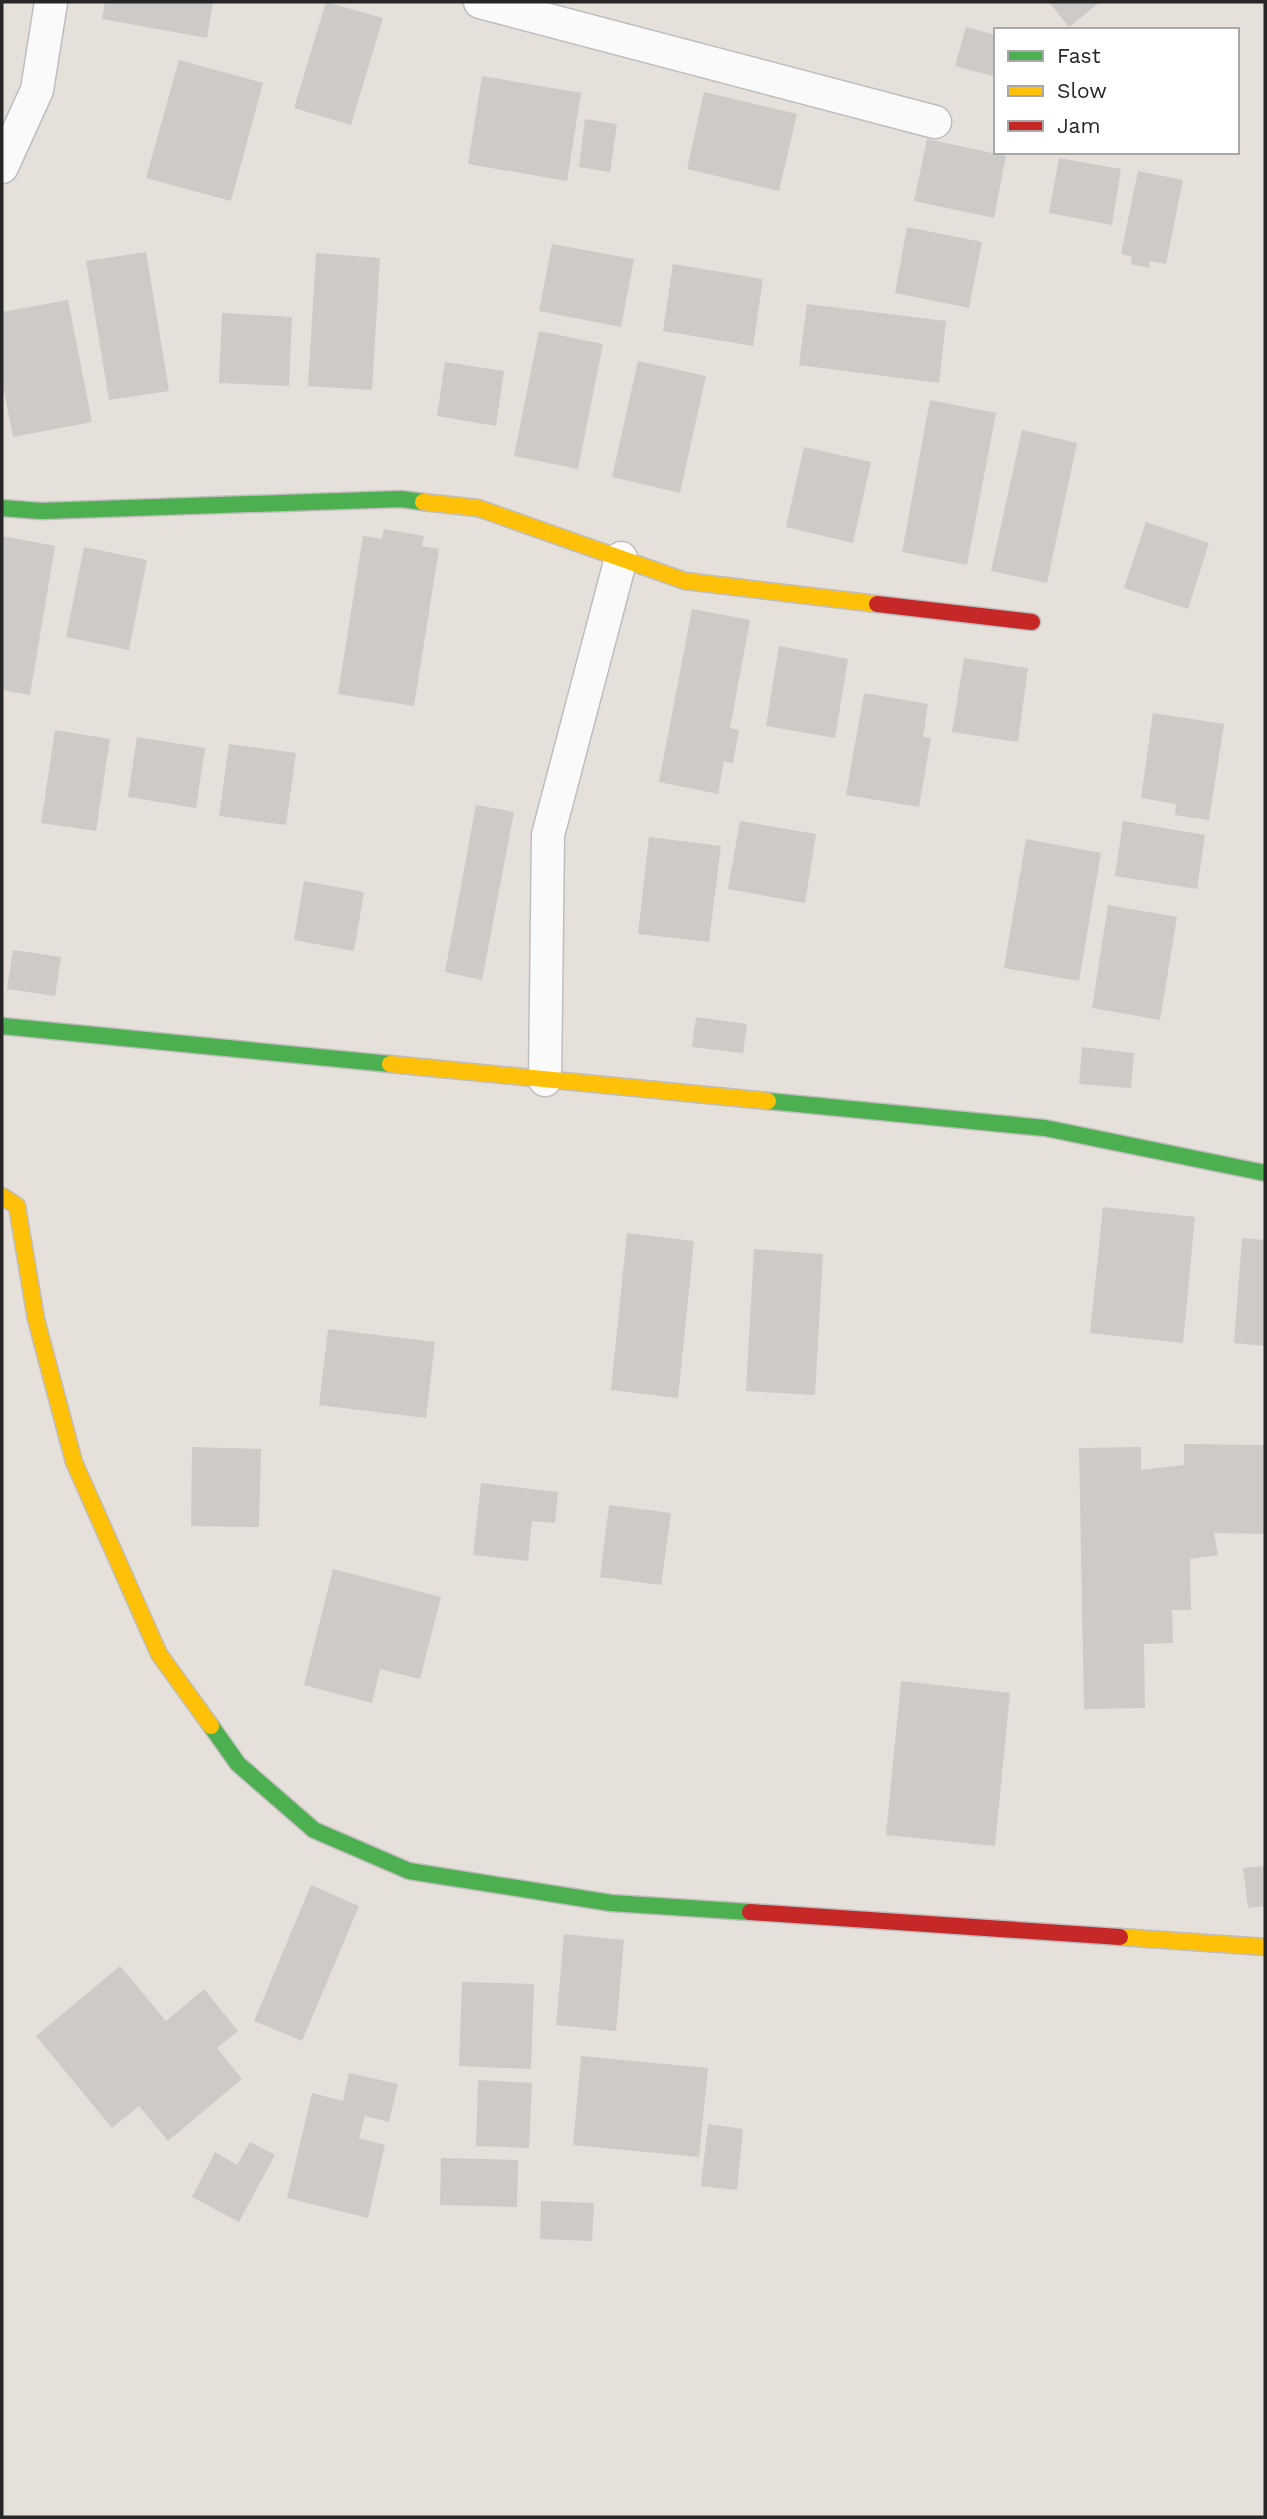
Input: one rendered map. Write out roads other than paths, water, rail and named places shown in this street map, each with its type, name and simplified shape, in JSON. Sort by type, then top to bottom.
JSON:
[{"type":"street","points":[[2,167],[37,90],[51,2]]},
{"type":"street","points":[[480,2],[935,122]]},
{"type":"street","points":[[2,508],[41,511],[401,499],[478,508],[685,581],[1032,622]]},
{"type":"street","points":[[545,1080],[548,835],[621,558]]},
{"type":"street","points":[[2,1026],[1045,1128],[1265,1173]]},
{"type":"street","points":[[2,1196],[17,1206],[36,1319],[74,1462],[159,1654],[238,1764],[314,1830],[409,1871],[611,1903],[1265,1947]]}]
